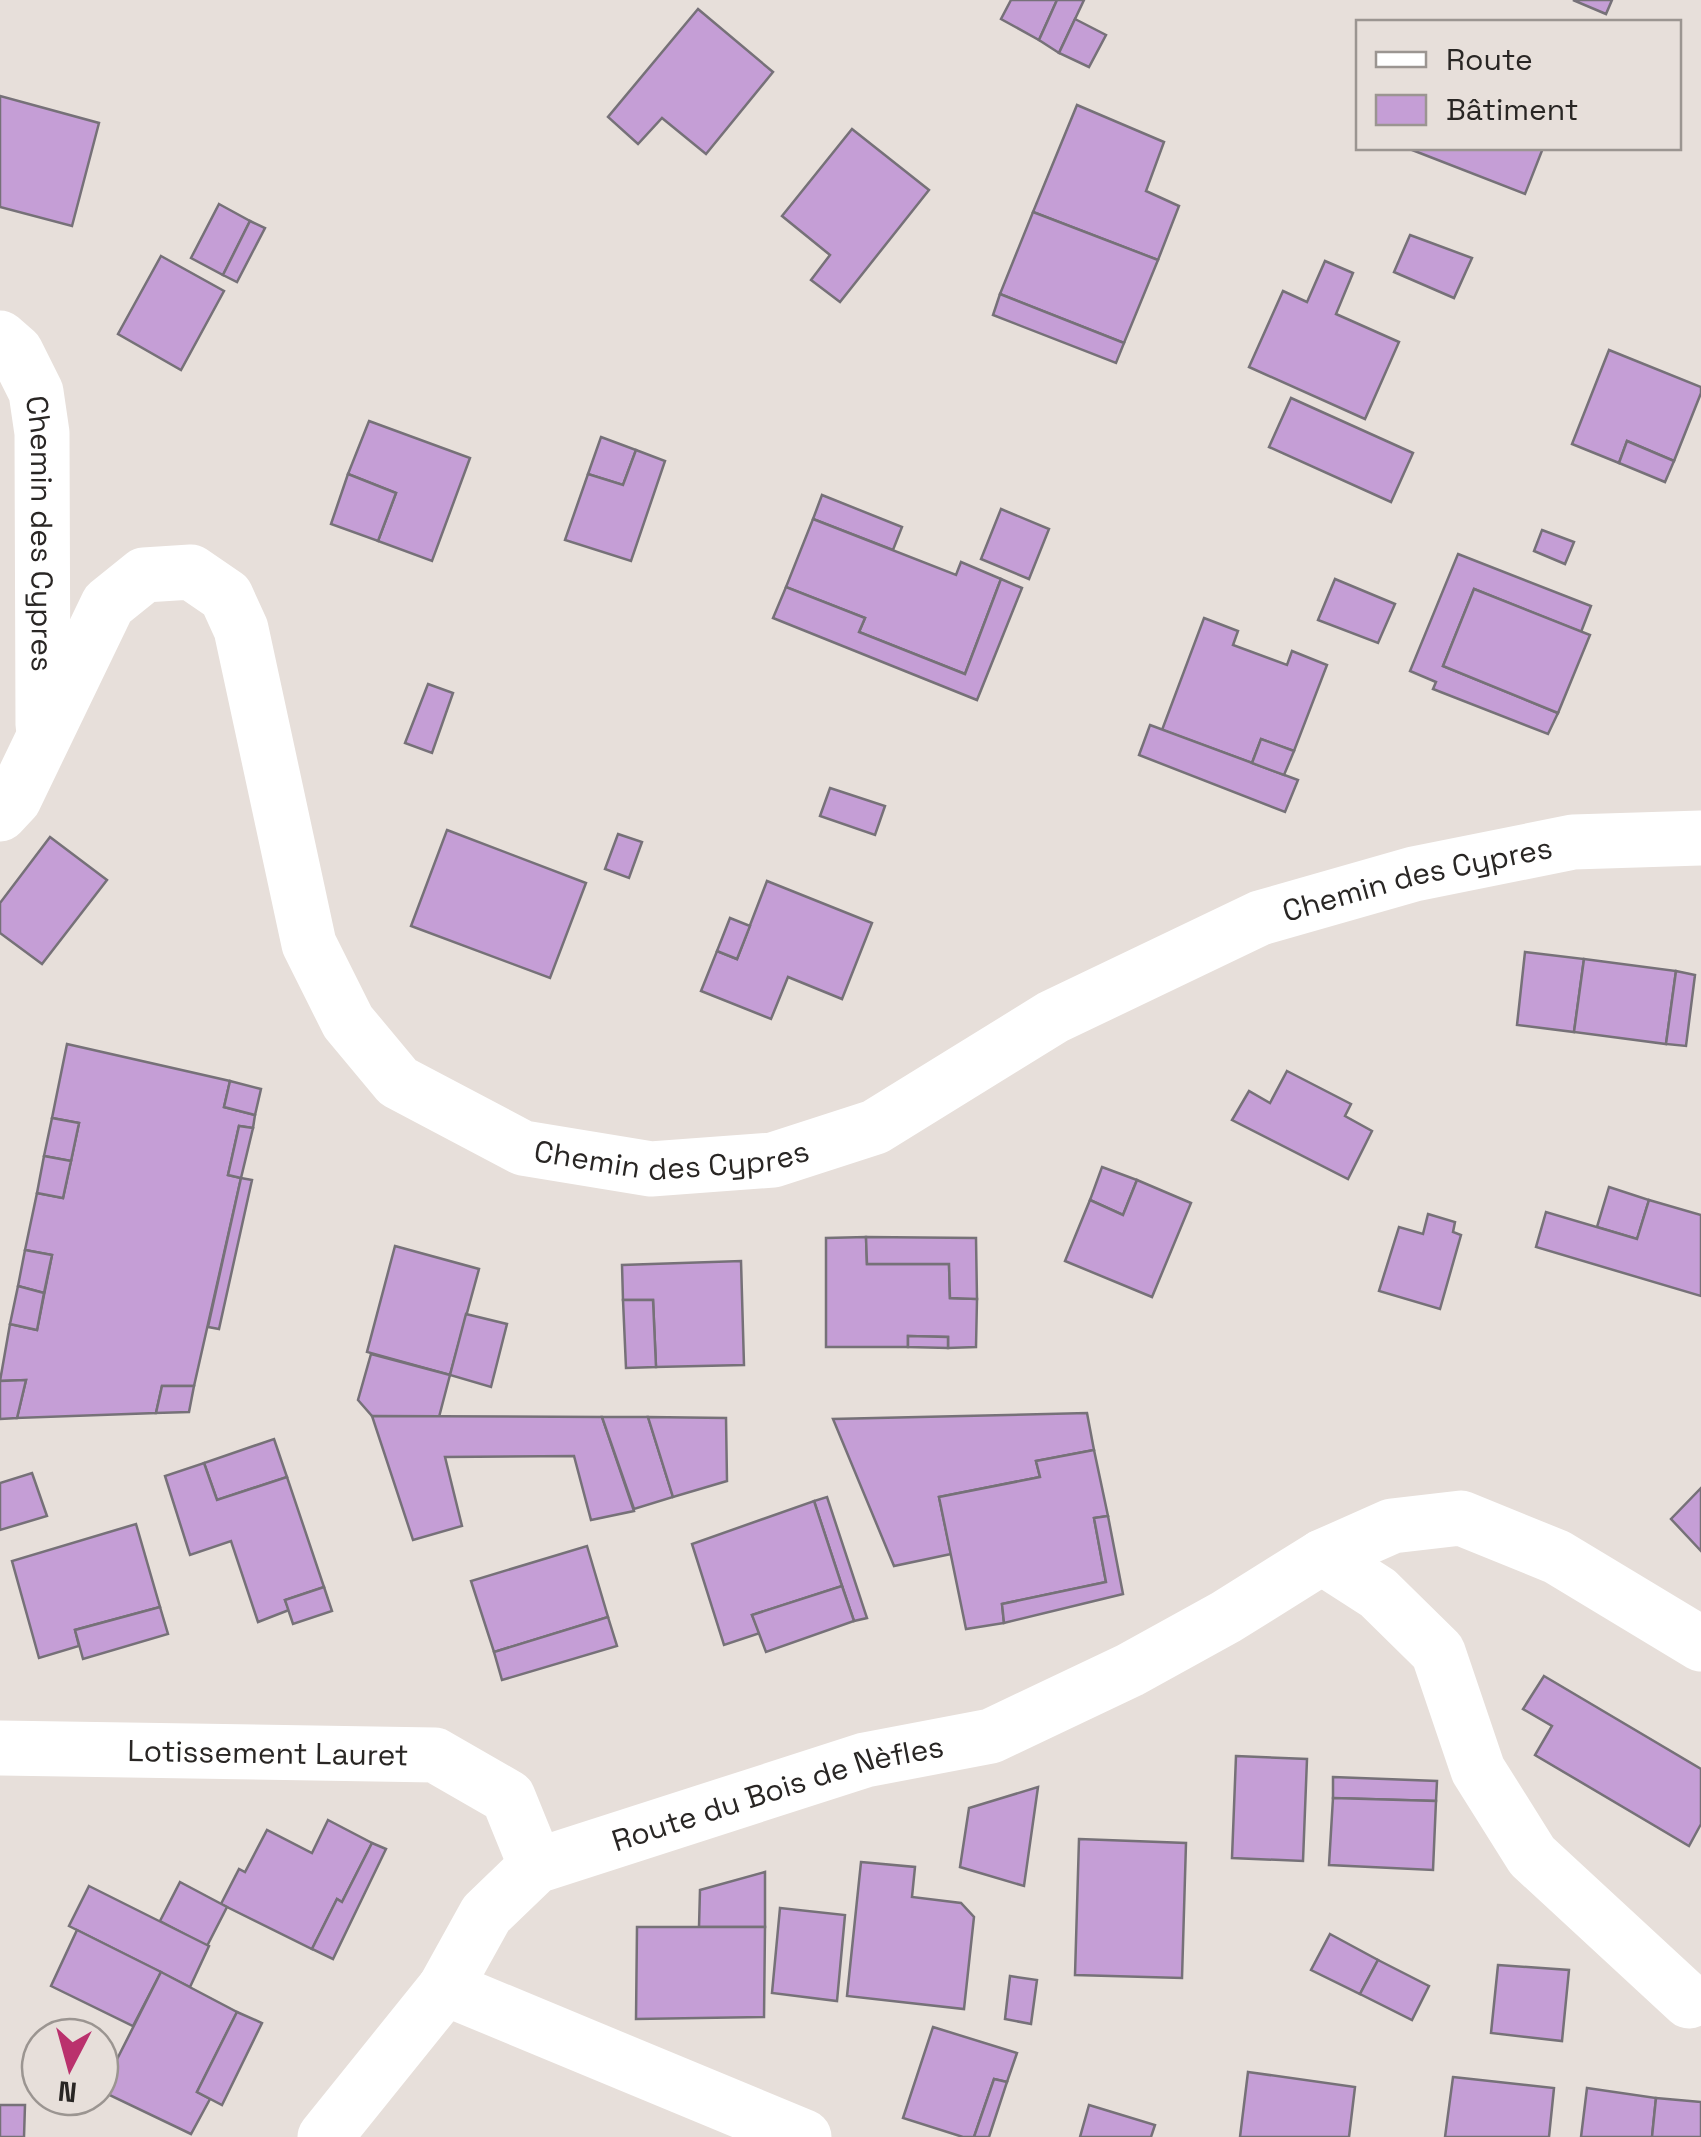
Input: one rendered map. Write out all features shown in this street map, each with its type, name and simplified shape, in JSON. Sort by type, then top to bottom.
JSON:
[{"type":"street","name":"Chemin des Cypres","points":[[0,338],[16,352],[36,392],[42,433],[44,738]]},
{"type":"street","name":"Chemin des Cypres","points":[[0,814],[14,799],[108,604],[144,575],[190,572],[226,596],[242,629],[308,944],[348,1022],[398,1082],[522,1148],[651,1169],[773,1160],[875,1127],[1053,1017],[1260,918],[1414,874],[1573,842],[1701,838]]},
{"type":"street","name":"Route du Bois de Nèfles","points":[[325,2137],[444,1988],[486,1914],[536,1866],[864,1760],[991,1736],[1130,1670],[1226,1617],[1322,1556],[1392,1526],[1461,1518],[1557,1557],[1701,1644]]},
{"type":"street","points":[[1322,1556],[1378,1593],[1438,1652],[1478,1770],[1532,1856],[1689,2001]]},
{"type":"street","name":"Lotissement Lauret","points":[[0,1748],[435,1755],[508,1797],[536,1866]]},
{"type":"street","points":[[444,1988],[804,2137]]},
{"type":"building","points":[[1011,0],[1057,0],[1039,40],[1001,19]]},
{"type":"building","points":[[1057,0],[1084,0],[1059,53],[1039,40]]},
{"type":"building","points":[[1573,0],[1612,0],[1606,14]]},
{"type":"building","points":[[698,9],[773,72],[706,154],[662,118],[638,144],[608,117]]},
{"type":"building","points":[[1075,19],[1106,35],[1089,67],[1059,53]]},
{"type":"building","points":[[0,96],[99,123],[72,226],[0,207]]},
{"type":"building","points":[[1077,105],[1164,142],[1146,191],[1179,206],[1158,260],[1033,212]]},
{"type":"building","points":[[852,129],[929,190],[840,302],[811,280],[830,255],[782,216]]},
{"type":"building","points":[[1412,150],[1542,150],[1525,194]]},
{"type":"building","points":[[219,204],[250,221],[223,275],[191,258]]},
{"type":"building","points":[[1033,212],[1158,260],[1124,343],[1000,294]]},
{"type":"building","points":[[250,221],[265,228],[237,282],[223,275]]},
{"type":"building","points":[[1410,235],[1472,258],[1454,298],[1394,272]]},
{"type":"building","points":[[161,256],[224,291],[181,370],[118,334]]},
{"type":"building","points":[[1325,261],[1353,273],[1336,314],[1399,342],[1365,419],[1249,367],[1283,291],[1307,302]]},
{"type":"building","points":[[1000,294],[1124,343],[1116,363],[993,315]]},
{"type":"building","points":[[1609,350],[1701,387],[1674,461],[1627,441],[1619,463],[1572,444]]},
{"type":"building","points":[[1291,398],[1413,453],[1391,502],[1269,447]]},
{"type":"building","points":[[369,421],[470,458],[432,561],[378,541],[396,493],[348,474]]},
{"type":"building","points":[[601,437],[636,450],[623,485],[588,474]]},
{"type":"building","points":[[1627,441],[1674,461],[1665,482],[1619,463]]},
{"type":"building","points":[[636,450],[665,461],[631,561],[565,540],[588,474],[623,485]]},
{"type":"building","points":[[348,474],[396,493],[378,541],[331,524]]},
{"type":"building","points":[[822,495],[902,527],[893,550],[813,519]]},
{"type":"building","points":[[1001,509],[1049,529],[1029,579],[981,559]]},
{"type":"building","points":[[813,519],[956,575],[961,562],[1001,579],[965,674],[859,632],[865,618],[786,587]]},
{"type":"building","points":[[1542,530],[1574,542],[1565,564],[1534,551]]},
{"type":"building","points":[[1458,554],[1591,606],[1581,632],[1474,589],[1443,666],[1558,713],[1548,734],[1433,689],[1436,682],[1410,671]]},
{"type":"building","points":[[1001,579],[1022,588],[977,700],[773,618],[786,587],[865,618],[859,632],[965,674]]},
{"type":"building","points":[[1335,579],[1395,604],[1378,643],[1318,620]]},
{"type":"building","points":[[1474,589],[1590,635],[1558,713],[1443,666]]},
{"type":"building","points":[[1204,618],[1238,631],[1233,645],[1287,665],[1292,651],[1327,665],[1294,751],[1261,739],[1252,763],[1162,730]]},
{"type":"building","points":[[428,684],[453,693],[432,753],[405,743]]},
{"type":"building","points":[[1150,725],[1298,780],[1285,812],[1139,755]]},
{"type":"building","points":[[1261,739],[1294,751],[1284,775],[1252,763]]},
{"type":"building","points":[[830,788],[885,806],[875,835],[820,816]]},
{"type":"building","points":[[447,830],[586,883],[550,978],[411,926]]},
{"type":"building","points":[[618,834],[642,842],[629,878],[605,869]]},
{"type":"building","points":[[50,837],[107,880],[42,964],[0,933],[0,903]]},
{"type":"building","points":[[767,881],[872,923],[842,999],[788,977],[771,1019],[701,991],[717,951],[737,959]]},
{"type":"building","points":[[730,918],[750,926],[737,959],[717,951]]},
{"type":"building","points":[[1525,952],[1584,959],[1574,1032],[1517,1025]]},
{"type":"building","points":[[1584,959],[1676,971],[1666,1044],[1574,1032]]},
{"type":"building","points":[[1676,971],[1695,975],[1686,1046],[1666,1044]]},
{"type":"building","points":[[67,1044],[230,1081],[224,1107],[255,1115],[253,1128],[239,1126],[228,1175],[241,1178],[194,1386],[162,1386],[156,1413],[17,1418],[26,1380],[0,1381],[10,1324],[37,1330],[52,1255],[25,1250],[37,1193],[63,1198],[79,1123],[52,1118]]},
{"type":"building","points":[[1287,1071],[1351,1104],[1345,1116],[1372,1131],[1348,1179],[1232,1120],[1249,1091],[1270,1103]]},
{"type":"building","points":[[230,1081],[261,1089],[255,1115],[224,1107]]},
{"type":"building","points":[[52,1118],[79,1123],[71,1161],[44,1156]]},
{"type":"building","points":[[239,1126],[253,1128],[241,1178],[228,1175]]},
{"type":"building","points":[[44,1156],[71,1161],[63,1198],[37,1193]]},
{"type":"building","points":[[1102,1167],[1137,1180],[1123,1215],[1090,1200]]},
{"type":"building","points":[[241,1178],[252,1180],[219,1329],[208,1327]]},
{"type":"building","points":[[1137,1180],[1191,1203],[1152,1297],[1065,1261],[1090,1200],[1123,1215]]},
{"type":"building","points":[[1609,1187],[1649,1200],[1637,1239],[1597,1227]]},
{"type":"building","points":[[1649,1200],[1701,1215],[1701,1296],[1536,1247],[1546,1212],[1637,1239]]},
{"type":"building","points":[[1428,1214],[1455,1222],[1453,1232],[1461,1235],[1440,1309],[1379,1291],[1399,1227],[1423,1234]]},
{"type":"building","points":[[866,1237],[867,1264],[949,1264],[950,1298],[977,1299],[976,1347],[948,1348],[948,1337],[908,1336],[908,1347],[826,1347],[826,1238]]},
{"type":"building","points":[[866,1237],[976,1238],[977,1299],[950,1298],[949,1264],[867,1264]]},
{"type":"building","points":[[395,1246],[479,1269],[450,1375],[367,1352]]},
{"type":"building","points":[[25,1250],[52,1255],[44,1293],[18,1286]]},
{"type":"building","points":[[741,1261],[744,1365],[656,1367],[653,1300],[623,1300],[622,1265]]},
{"type":"building","points":[[18,1286],[44,1293],[37,1330],[10,1324]]},
{"type":"building","points":[[623,1300],[653,1300],[656,1367],[626,1368]]},
{"type":"building","points":[[466,1314],[507,1324],[491,1387],[450,1375]]},
{"type":"building","points":[[908,1336],[948,1337],[948,1348],[908,1347]]},
{"type":"building","points":[[371,1354],[450,1375],[439,1417],[372,1416],[358,1400]]},
{"type":"building","points":[[26,1380],[17,1418],[0,1419],[0,1381]]},
{"type":"building","points":[[162,1386],[194,1386],[189,1412],[156,1413]]},
{"type":"building","points":[[1087,1413],[1094,1450],[1036,1461],[1040,1477],[939,1497],[951,1554],[894,1566],[833,1419]]},
{"type":"building","points":[[372,1416],[602,1417],[634,1511],[591,1520],[574,1456],[445,1457],[462,1526],[413,1540]]},
{"type":"building","points":[[602,1417],[648,1417],[673,1497],[634,1509]]},
{"type":"building","points":[[648,1417],[726,1418],[727,1481],[673,1497]]},
{"type":"building","points":[[274,1439],[287,1477],[217,1500],[204,1463]]},
{"type":"building","points":[[1094,1450],[1108,1516],[1094,1518],[1106,1582],[1002,1604],[1004,1623],[966,1629],[939,1497],[1040,1477],[1036,1461]]},
{"type":"building","points":[[204,1463],[217,1500],[287,1477],[324,1587],[285,1600],[289,1610],[258,1622],[231,1541],[190,1555],[165,1476]]},
{"type":"building","points":[[32,1473],[47,1516],[0,1530],[0,1483]]},
{"type":"building","points":[[1701,1488],[1701,1551],[1671,1519]]},
{"type":"building","points":[[827,1497],[867,1618],[854,1621],[842,1586],[814,1501]]},
{"type":"building","points":[[814,1501],[842,1586],[752,1615],[760,1633],[724,1645],[692,1544]]},
{"type":"building","points":[[1108,1516],[1123,1594],[1004,1623],[1002,1604],[1106,1582],[1094,1518]]},
{"type":"building","points":[[136,1524],[160,1607],[75,1630],[79,1646],[39,1658],[12,1561]]},
{"type":"building","points":[[587,1546],[608,1617],[494,1652],[471,1581]]},
{"type":"building","points":[[842,1586],[854,1621],[766,1652],[752,1615]]},
{"type":"building","points":[[324,1587],[332,1611],[293,1624],[285,1600]]},
{"type":"building","points":[[160,1607],[168,1634],[83,1659],[75,1630]]},
{"type":"building","points":[[608,1617],[617,1646],[502,1680],[494,1652]]},
{"type":"building","points":[[1544,1676],[1701,1769],[1701,1824],[1689,1846],[1535,1755],[1552,1726],[1523,1709]]},
{"type":"building","points":[[1236,1756],[1307,1759],[1303,1861],[1232,1858]]},
{"type":"building","points":[[1333,1777],[1437,1781],[1436,1801],[1333,1798]]},
{"type":"building","points":[[1038,1787],[1024,1886],[960,1867],[969,1808]]},
{"type":"building","points":[[1333,1798],[1436,1801],[1433,1870],[1329,1865]]},
{"type":"building","points":[[328,1820],[372,1843],[312,1949],[221,1904],[239,1869],[245,1872],[267,1830],[312,1853]]},
{"type":"building","points":[[1079,1839],[1186,1843],[1182,1978],[1075,1975]]},
{"type":"building","points":[[372,1843],[386,1849],[333,1959],[312,1949]]},
{"type":"building","points":[[861,1862],[915,1867],[912,1897],[961,1903],[974,1917],[964,2009],[847,1996]]},
{"type":"building","points":[[765,1872],[765,1927],[699,1927],[700,1890]]},
{"type":"building","points":[[180,1882],[227,1907],[207,1946],[160,1921]]},
{"type":"building","points":[[89,1886],[209,1946],[190,1987],[69,1926]]},
{"type":"building","points":[[780,1908],[845,1915],[837,2001],[772,1993]]},
{"type":"building","points":[[637,1927],[765,1927],[764,2017],[636,2019]]},
{"type":"building","points":[[77,1930],[161,1972],[133,2026],[51,1986]]},
{"type":"building","points":[[1330,1934],[1378,1960],[1360,1994],[1311,1970]]},
{"type":"building","points":[[1378,1960],[1429,1986],[1412,2020],[1360,1994]]},
{"type":"building","points":[[1498,1965],[1569,1970],[1562,2041],[1491,2033]]},
{"type":"building","points":[[161,1972],[237,2012],[197,2092],[210,2099],[191,2134],[120,2100],[120,2053]]},
{"type":"building","points":[[1010,1976],[1037,1980],[1031,2024],[1005,2019]]},
{"type":"building","points":[[237,2012],[262,2023],[222,2105],[197,2092]]},
{"type":"building","points":[[933,2027],[1017,2053],[1007,2082],[994,2079],[974,2137],[903,2118]]},
{"type":"building","points":[[1248,2072],[1355,2087],[1349,2137],[1240,2137]]},
{"type":"building","points":[[1453,2077],[1554,2088],[1549,2137],[1445,2137]]},
{"type":"building","points":[[994,2079],[1007,2082],[989,2137],[974,2137]]},
{"type":"building","points":[[1587,2088],[1656,2098],[1652,2137],[1581,2137]]},
{"type":"building","points":[[1656,2098],[1701,2102],[1701,2137],[1652,2137]]},
{"type":"building","points":[[0,2105],[20,2105],[20,2117],[25,2117],[24,2137],[0,2137]]},
{"type":"building","points":[[1089,2105],[1155,2125],[1151,2137],[1080,2137]]}]
